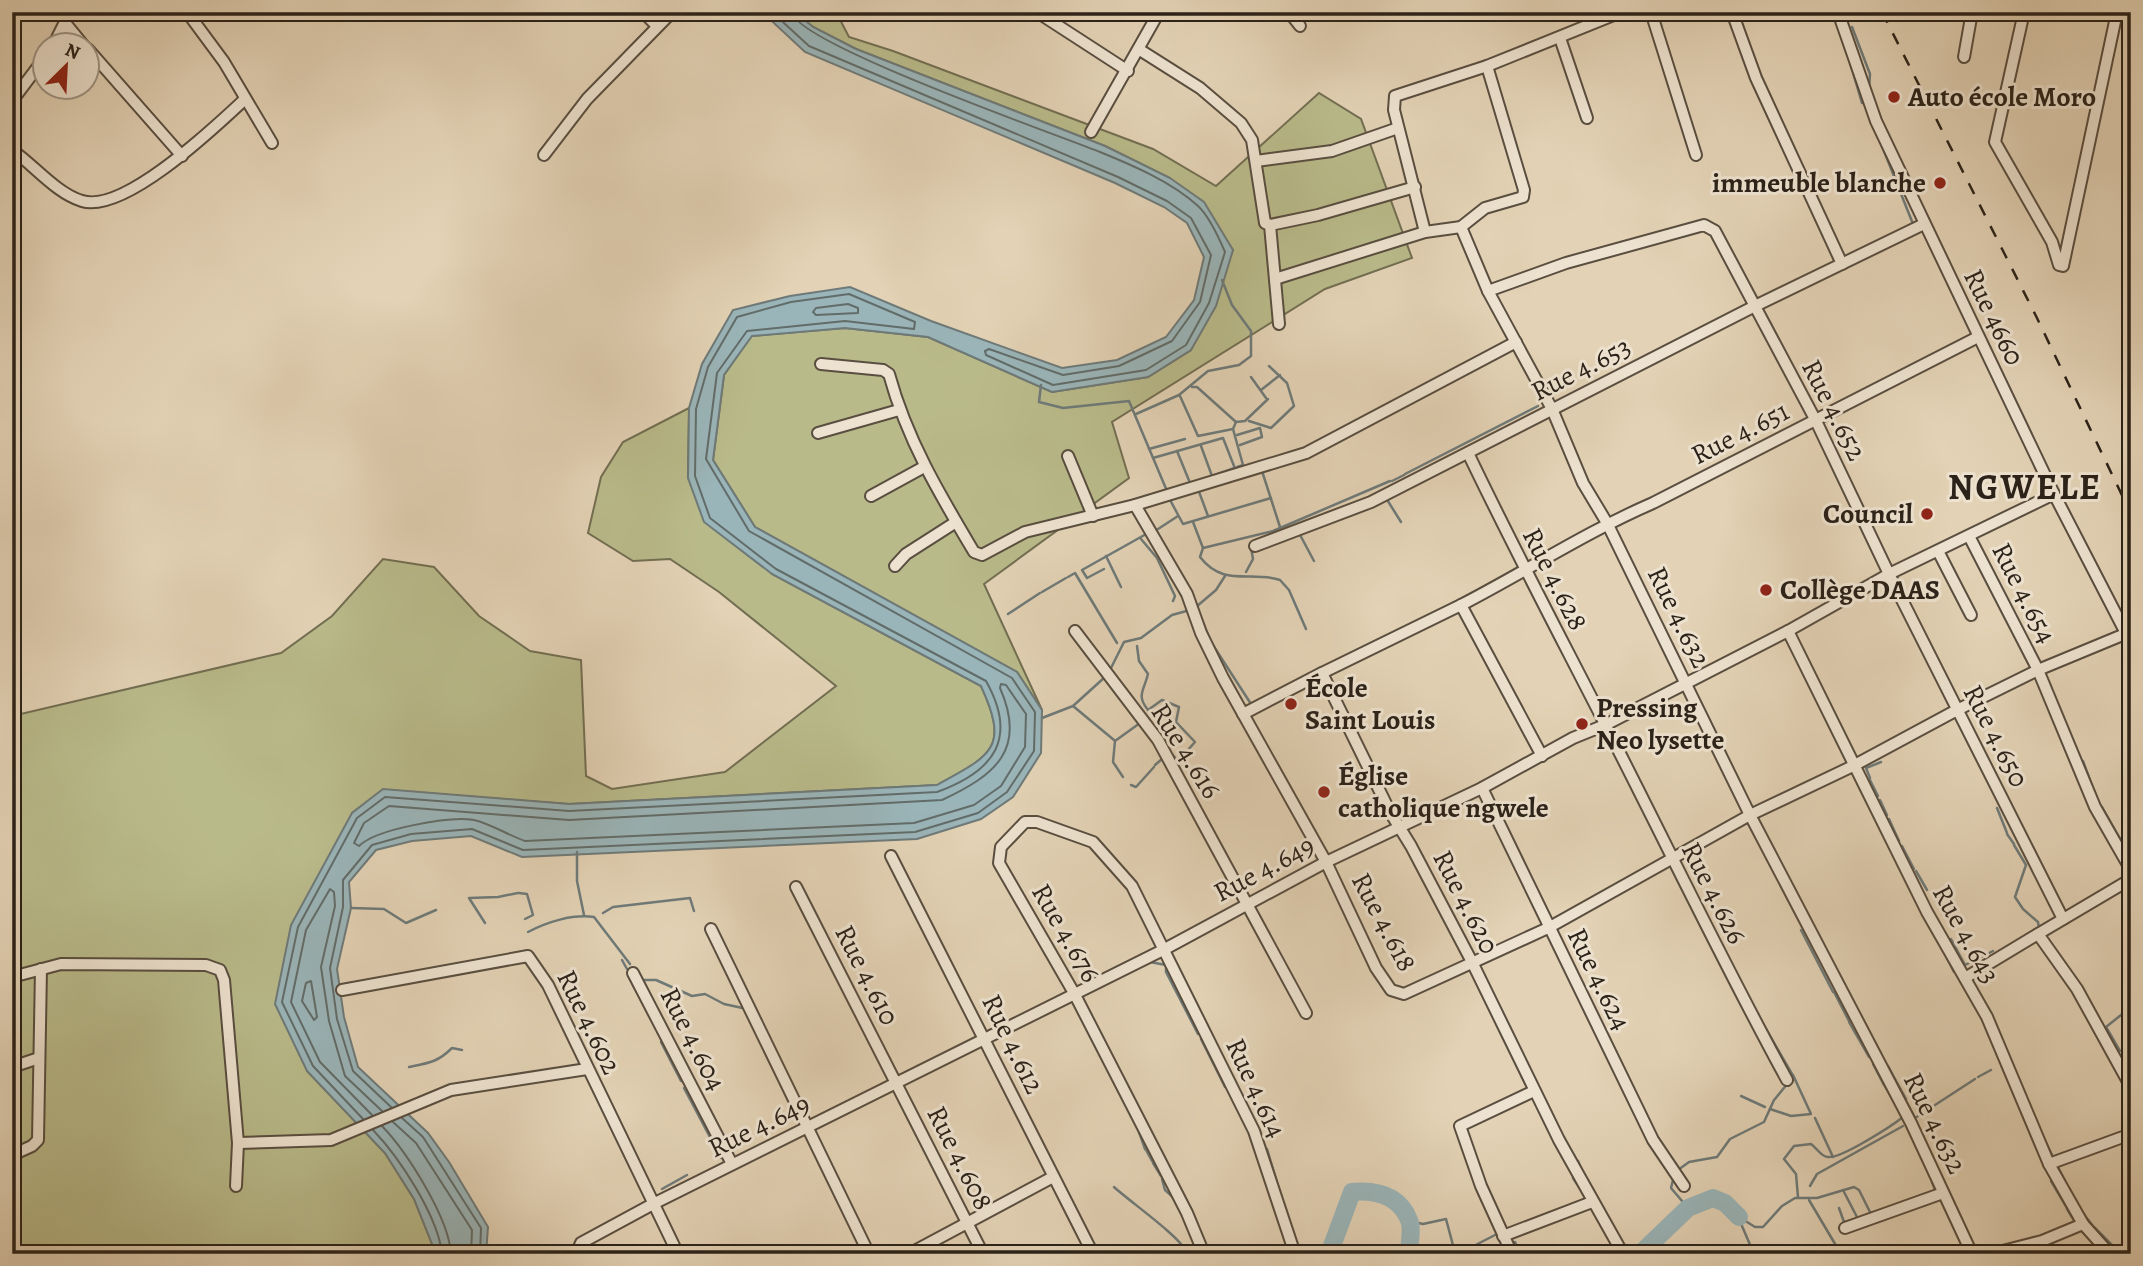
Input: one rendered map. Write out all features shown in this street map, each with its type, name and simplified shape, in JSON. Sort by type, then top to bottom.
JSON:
[{"type":"street","points":[[61,32],[70,12]]},
{"type":"street","points":[[187,12],[224,62],[272,144]]},
{"type":"street","points":[[643,12],[657,26]]},
{"type":"street","points":[[544,155],[587,99],[672,12]]},
{"type":"street","points":[[1037,12],[1128,71]]},
{"type":"street","points":[[1091,132],[1140,50],[1159,12]]},
{"type":"street","points":[[1289,12],[1300,26]]},
{"type":"street","points":[[1425,232],[1392,103],[1395,96],[1487,66],[1621,12]]},
{"type":"street","points":[[1651,12],[1696,155]]},
{"type":"street","points":[[1732,12],[1756,78],[1842,264]]},
{"type":"street","name":"Rue 4660","points":[[1838,12],[1875,121],[2054,494],[2128,638]]},
{"type":"street","points":[[1965,57],[1972,12]]},
{"type":"street","points":[[2024,12],[1995,142],[2052,242],[2061,266],[2066,263],[2117,12]]},
{"type":"street","points":[[66,24],[73,32]]},
{"type":"street","points":[[1560,38],[1587,118]]},
{"type":"street","points":[[1140,50],[1228,109],[1252,140],[1265,223],[1270,225],[1318,215],[1415,187]]},
{"type":"street","points":[[102,65],[182,156]]},
{"type":"street","points":[[1275,279],[1425,232],[1461,227],[1485,208],[1523,197],[1524,190],[1487,66]]},
{"type":"street","points":[[12,101],[32,75]]},
{"type":"street","points":[[12,150],[65,193],[83,202],[108,198],[141,183],[182,156],[244,100]]},
{"type":"street","points":[[1256,162],[1332,151],[1398,128]]},
{"type":"street","name":"Rue 4.653","points":[[1255,547],[1371,502],[1753,307],[1924,224]]},
{"type":"street","points":[[1270,225],[1279,324]]},
{"type":"street","points":[[1488,291],[1566,263],[1704,225],[1715,231],[1753,307]]},
{"type":"street","name":"Rue 4.632","points":[[1461,227],[1488,291],[1552,409],[1583,483],[1607,523],[1750,816],[1912,1123],[1972,1254]]},
{"type":"street","name":"Rue 4.652","points":[[1753,307],[1815,421],[1889,574]]},
{"type":"street","name":"Rue 4.651","points":[[1461,605],[1525,572],[1607,523],[1978,337]]},
{"type":"street","points":[[821,364],[886,372],[924,467],[974,552],[982,555],[1025,532],[1135,505],[1306,453],[1516,342]]},
{"type":"street","points":[[818,433],[899,410]]},
{"type":"street","name":"Rue 4.628","points":[[1468,453],[1525,572],[1605,725]]},
{"type":"street","points":[[1068,456],[1093,516]]},
{"type":"street","points":[[871,496],[924,467]]},
{"type":"street","name":"Rue 4.649","points":[[576,1254],[581,1243],[653,1204],[1163,950],[1247,902],[1482,788],[1581,734],[1605,725],[1788,631],[1889,574],[2054,494]]},
{"type":"street","name":"Rue 4.618","points":[[1135,505],[1187,594],[1201,633],[1326,862],[1361,937],[1391,990],[1404,994],[1548,928],[1750,816],[2038,670],[2128,638]]},
{"type":"street","points":[[895,566],[906,554],[956,522]]},
{"type":"street","name":"Rue 4.654","points":[[1969,536],[2038,670],[2095,807],[2131,870]]},
{"type":"street","points":[[1938,551],[1971,615]]},
{"type":"street","name":"Rue 4.650","points":[[1889,574],[2063,919]]},
{"type":"street","points":[[1243,714],[1461,605],[1542,756]]},
{"type":"street","name":"Rue 4.616","points":[[1075,631],[1158,740],[1306,1013]]},
{"type":"street","name":"Rue 4.643","points":[[1788,631],[1927,912],[1987,1017],[2049,1164],[2083,1224],[2110,1254]]},
{"type":"street","name":"Rue 4.620","points":[[1322,673],[1399,826],[1472,962],[1534,1091],[1592,1202],[1623,1254]]},
{"type":"street","name":"Rue 4.626","points":[[1605,725],[1787,1080]]},
{"type":"street","name":"Rue 4.624","points":[[1482,788],[1653,1140],[1684,1186]]},
{"type":"street","name":"Rue 4.676","points":[[1163,950],[1132,886],[1101,849],[1085,838],[1037,822],[1025,822],[1002,846],[999,863],[1074,993],[1187,1213],[1204,1254]]},
{"type":"street","name":"Rue 4.612","points":[[891,856],[1093,1254]]},
{"type":"street","points":[[1965,978],[2131,879]]},
{"type":"street","name":"Rue 4.610","points":[[796,887],[896,1083]]},
{"type":"street","points":[[711,929],[869,1254]]},
{"type":"street","points":[[2038,934],[2077,989],[2131,1087]]},
{"type":"street","name":"Rue 4.614","points":[[1163,950],[1254,1131],[1294,1251]]},
{"type":"street","name":"Rue 4.602","points":[[342,990],[528,956],[548,985],[677,1254]]},
{"type":"street","points":[[12,977],[74,964],[206,965],[220,970],[224,980],[238,1143],[236,1186]]},
{"type":"street","points":[[12,1155],[24,1151],[37,1140],[41,969]]},
{"type":"street","name":"Rue 4.604","points":[[633,972],[732,1164]]},
{"type":"street","points":[[12,1067],[39,1058]]},
{"type":"street","points":[[238,1143],[331,1140],[451,1090],[587,1069]]},
{"type":"street","name":"Rue 4.608","points":[[896,1083],[983,1254]]},
{"type":"street","points":[[1513,1254],[1503,1236],[1460,1126],[1534,1091]]},
{"type":"street","points":[[2049,1164],[2131,1134]]},
{"type":"street","points":[[909,1254],[1053,1177]]},
{"type":"street","points":[[1846,1228],[1943,1193]]},
{"type":"street","points":[[1503,1236],[1592,1202]]},
{"type":"street","points":[[1991,1254],[2042,1241],[2083,1224]]},
{"type":"green space","points":[[795,12],[836,12],[849,37],[1153,149],[1216,186],[1319,93],[1361,119],[1412,258],[1325,289],[1112,422],[1129,478],[984,584],[1042,710],[1017,672],[755,527],[713,460],[724,375],[751,336],[845,328],[928,337],[1052,392],[1148,377],[1191,350],[1233,250],[1170,178],[1105,146],[856,49],[813,27]]},
{"type":"green space","points":[[689,408],[688,478],[772,574],[981,686],[994,724],[994,737],[990,748],[971,766],[937,785],[569,804],[383,790],[352,813],[307,1071],[385,1153],[414,1199],[436,1254],[12,1254],[12,716],[281,653],[332,616],[383,559],[434,567],[479,616],[530,651],[581,660],[586,776],[612,789],[725,772],[836,686],[719,592],[670,559],[633,561],[588,533],[601,477],[623,442]]},
{"type":"water","points":[[762,12],[795,12],[813,27],[856,49],[1105,146],[1170,178],[1204,202],[1233,250],[1216,306],[1191,350],[1148,377],[1052,392],[928,337],[845,328],[752,336],[724,375],[713,460],[755,527],[1017,672],[1042,710],[1041,753],[1013,797],[981,819],[917,839],[522,857],[471,836],[412,841],[376,850],[349,882],[351,908],[337,969],[344,1017],[358,1067],[428,1133],[488,1227],[486,1254],[436,1254],[414,1199],[385,1153],[307,1071],[275,1004],[291,925],[352,813],[383,789],[569,804],[937,785],[982,757],[990,748],[994,737],[990,707],[981,686],[772,574],[704,522],[688,478],[689,408],[702,364],[733,310],[790,296],[850,287],[931,321],[1062,368],[1117,360],[1166,337],[1194,300],[1204,257],[1187,223],[1164,207],[1115,183],[805,52]]},
{"type":"waterway","points":[[1852,27],[1870,74],[1869,89]]},
{"type":"waterway","points":[[1849,59],[1862,103]]},
{"type":"waterway","points":[[1882,146],[1913,224]]},
{"type":"waterway","points":[[1136,414],[1179,395],[1208,371],[1239,365],[1251,356],[1251,331],[1232,305],[1222,280]]},
{"type":"waterway","points":[[1249,421],[1271,428],[1294,406],[1287,383],[1269,366]]},
{"type":"waterway","points":[[1261,390],[1280,375]]},
{"type":"waterway","points":[[1251,377],[1266,398]]},
{"type":"waterway","points":[[1041,385],[1039,402],[1063,408],[1129,401],[1167,491]]},
{"type":"waterway","points":[[1192,387],[1197,387],[1236,422]]},
{"type":"waterway","points":[[1180,396],[1198,436],[1233,429]]},
{"type":"waterway","points":[[1236,422],[1245,421],[1268,399]]},
{"type":"waterway","points":[[1405,474],[1538,406]]},
{"type":"waterway","points":[[1209,477],[1243,465],[1233,429],[1236,422]]},
{"type":"waterway","points":[[1237,435],[1260,428],[1262,437],[1240,445]]},
{"type":"waterway","points":[[1153,458],[1223,438],[1234,466]]},
{"type":"waterway","points":[[1149,449],[1185,439]]},
{"type":"waterway","points":[[1201,446],[1212,476]]},
{"type":"waterway","points":[[1177,451],[1190,483]]},
{"type":"waterway","points":[[1262,471],[1280,527]]},
{"type":"waterway","points":[[1392,481],[1404,475]]},
{"type":"waterway","points":[[1203,548],[1273,531],[1390,481]]},
{"type":"waterway","points":[[1198,489],[1208,516]]},
{"type":"waterway","points":[[1169,498],[1183,524],[1271,498]]},
{"type":"waterway","points":[[1386,498],[1401,522]]},
{"type":"waterway","points":[[1155,531],[1178,516]]},
{"type":"waterway","points":[[1193,522],[1203,548],[1200,557],[1209,566],[1228,575],[1280,580],[1289,590],[1306,629]]},
{"type":"waterway","points":[[1104,569],[1087,578],[1082,570],[1148,533]]},
{"type":"waterway","points":[[1299,533],[1314,561]]},
{"type":"waterway","points":[[1141,539],[1157,558],[1175,596],[1173,601]]},
{"type":"waterway","points":[[1246,572],[1253,559],[1251,548]]},
{"type":"waterway","points":[[1106,556],[1121,587]]},
{"type":"waterway","points":[[1068,577],[1075,573],[1117,643]]},
{"type":"waterway","points":[[1196,607],[1216,590],[1225,576]]},
{"type":"waterway","points":[[1042,592],[1066,578]]},
{"type":"waterway","points":[[1008,614],[1040,593]]},
{"type":"waterway","points":[[1109,672],[1124,642],[1141,638],[1172,615],[1190,610]]},
{"type":"waterway","points":[[1202,620],[1211,642],[1251,704]]},
{"type":"waterway","points":[[1137,646],[1139,661],[1148,674],[1142,693],[1144,705],[1148,710],[1162,700],[1179,707],[1176,722],[1195,742],[1178,761],[1170,752]]},
{"type":"waterway","points":[[1042,718],[1073,706],[1105,677]]},
{"type":"waterway","points":[[1073,706],[1114,740]]},
{"type":"waterway","points":[[1123,777],[1113,762],[1115,741],[1140,723]]},
{"type":"waterway","points":[[1155,765],[1162,759]]},
{"type":"waterway","points":[[2083,761],[2094,791]]},
{"type":"waterway","points":[[1870,778],[1866,768],[1881,762]]},
{"type":"waterway","points":[[1131,785],[1136,787],[1154,767]]},
{"type":"waterway","points":[[1870,780],[1878,796]]},
{"type":"waterway","points":[[1880,800],[1887,815]]},
{"type":"waterway","points":[[2102,807],[2131,858]]},
{"type":"waterway","points":[[1997,808],[2007,833]]},
{"type":"waterway","points":[[1889,819],[1899,841]]},
{"type":"waterway","points":[[2007,834],[2014,844]]},
{"type":"waterway","points":[[2014,845],[2026,865],[2015,897],[2023,909],[2038,922],[2039,928]]},
{"type":"waterway","points":[[1902,846],[1914,869]]},
{"type":"waterway","points":[[577,852],[577,881],[584,915]]},
{"type":"waterway","points":[[1916,871],[1927,890]]},
{"type":"waterway","points":[[485,923],[469,898],[518,893]]},
{"type":"waterway","points":[[519,893],[527,894],[533,915],[525,919]]},
{"type":"waterway","points":[[603,913],[613,907],[690,898],[694,911]]},
{"type":"waterway","points":[[351,908],[384,909],[406,923],[436,910]]},
{"type":"waterway","points":[[528,932],[560,920],[594,917],[630,964]]},
{"type":"waterway","points":[[1801,930],[1833,992]]},
{"type":"waterway","points":[[1951,939],[1965,965],[1993,951]]},
{"type":"waterway","points":[[1942,948],[1954,972]]},
{"type":"waterway","points":[[622,960],[627,969]]},
{"type":"waterway","points":[[1150,962],[1166,965],[1166,972],[1198,1034]]},
{"type":"waterway","points":[[641,980],[656,980],[692,996],[705,994],[724,1004],[747,1009]]},
{"type":"waterway","points":[[1834,992],[1849,1021]]},
{"type":"waterway","points":[[2120,1051],[2106,1027],[2131,1007]]},
{"type":"waterway","points":[[1849,1022],[1869,1057]]},
{"type":"waterway","points":[[1766,1029],[1792,1074]]},
{"type":"waterway","points":[[1201,1039],[1225,1087]]},
{"type":"waterway","points":[[661,1042],[681,1081]]},
{"type":"waterway","points":[[409,1067],[433,1061],[452,1048],[462,1050]]},
{"type":"waterway","points":[[2124,1057],[2131,1070]]},
{"type":"waterway","points":[[1873,1064],[1884,1085]]},
{"type":"waterway","points":[[1888,1066],[1895,1079]]},
{"type":"waterway","points":[[1978,1077],[1991,1070]]},
{"type":"waterway","points":[[1770,1109],[1791,1116],[1811,1114],[1793,1075]]},
{"type":"waterway","points":[[1895,1079],[1906,1099]]},
{"type":"waterway","points":[[1906,1101],[1915,1118],[1975,1079]]},
{"type":"waterway","points":[[1775,1099],[1788,1083]]},
{"type":"waterway","points":[[1885,1086],[1892,1098]]},
{"type":"waterway","points":[[684,1088],[721,1158]]},
{"type":"waterway","points":[[1741,1096],[1765,1107]]},
{"type":"waterway","points":[[1678,1170],[1689,1162],[1717,1157],[1730,1139],[1764,1122],[1774,1100]]},
{"type":"waterway","points":[[1798,1197],[1796,1174],[1784,1159],[1794,1146],[1811,1144],[1823,1156],[1835,1156],[1867,1141],[1903,1117]]},
{"type":"waterway","points":[[1815,1118],[1833,1157]]},
{"type":"waterway","points":[[1810,1186],[1817,1174],[1903,1126]]},
{"type":"waterway","points":[[1139,1132],[1145,1149]]},
{"type":"waterway","points":[[2046,1143],[2053,1157]]},
{"type":"waterway","points":[[1267,1149],[1285,1209]]},
{"type":"waterway","points":[[1146,1150],[1152,1161]]},
{"type":"waterway","points":[[1578,1161],[1582,1171]]},
{"type":"waterway","points":[[1153,1163],[1161,1176]]},
{"type":"waterway","points":[[2057,1165],[2065,1181]]},
{"type":"waterway","points":[[662,1189],[687,1175]]},
{"type":"waterway","points":[[1674,1176],[1671,1188],[1688,1208]]},
{"type":"waterway","points":[[1573,1178],[1583,1193]]},
{"type":"waterway","points":[[1162,1179],[1165,1190],[1175,1199]]},
{"type":"waterway","points":[[2051,1181],[2067,1208]]},
{"type":"waterway","points":[[1932,1182],[1936,1192]]},
{"type":"waterway","points":[[1114,1187],[1180,1243],[1184,1249],[1176,1254]]},
{"type":"waterway","points":[[1739,1217],[1755,1227],[1763,1227],[1782,1206],[1795,1198],[1817,1198],[1854,1187],[1859,1190],[1870,1212]]},
{"type":"waterway","points":[[1843,1190],[1858,1219]]},
{"type":"waterway","points":[[1329,1254],[1352,1192],[1378,1193],[1399,1205],[1411,1227],[1409,1254]]},
{"type":"waterway","points":[[1640,1254],[1688,1208],[1713,1198],[1725,1203],[1739,1217]]},
{"type":"waterway","points":[[1809,1200],[1841,1254]]},
{"type":"waterway","points":[[1839,1208],[1844,1222],[1853,1220]]},
{"type":"waterway","points":[[2079,1208],[2093,1226]]},
{"type":"waterway","points":[[2067,1209],[2075,1222]]},
{"type":"waterway","points":[[1410,1221],[1423,1224],[1446,1219],[1454,1249],[1460,1254]]},
{"type":"waterway","points":[[1739,1219],[1754,1254]]},
{"type":"waterway","points":[[2094,1227],[2121,1254]]},
{"type":"waterway","points":[[1604,1231],[1611,1240]]},
{"type":"waterway","points":[[1460,1253],[1497,1234]]},
{"type":"waterway","points":[[1193,1240],[1196,1254]]},
{"type":"waterway","points":[[1515,1242],[1520,1254]]},
{"type":"waterway","points":[[1472,1246],[1475,1254]]},
{"type":"railway","points":[[1882,12],[2036,316],[2131,514]]},
{"type":"place","name":"Auto école Moro","points":[[1894,97]]},
{"type":"place","name":"immeuble blanche","points":[[1940,183]]},
{"type":"place","name":"Council","points":[[1927,514]]},
{"type":"place","name":"Collège DAAS","points":[[1766,590]]},
{"type":"place","name":"École Saint Louis","points":[[1291,704]]},
{"type":"place","name":"Pressing Neo lysette","points":[[1582,724]]},
{"type":"place","name":"Église catholique ngwele","points":[[1324,792]]},
{"type":"district","name":"NGWELE","points":[[2025,487]]}]
